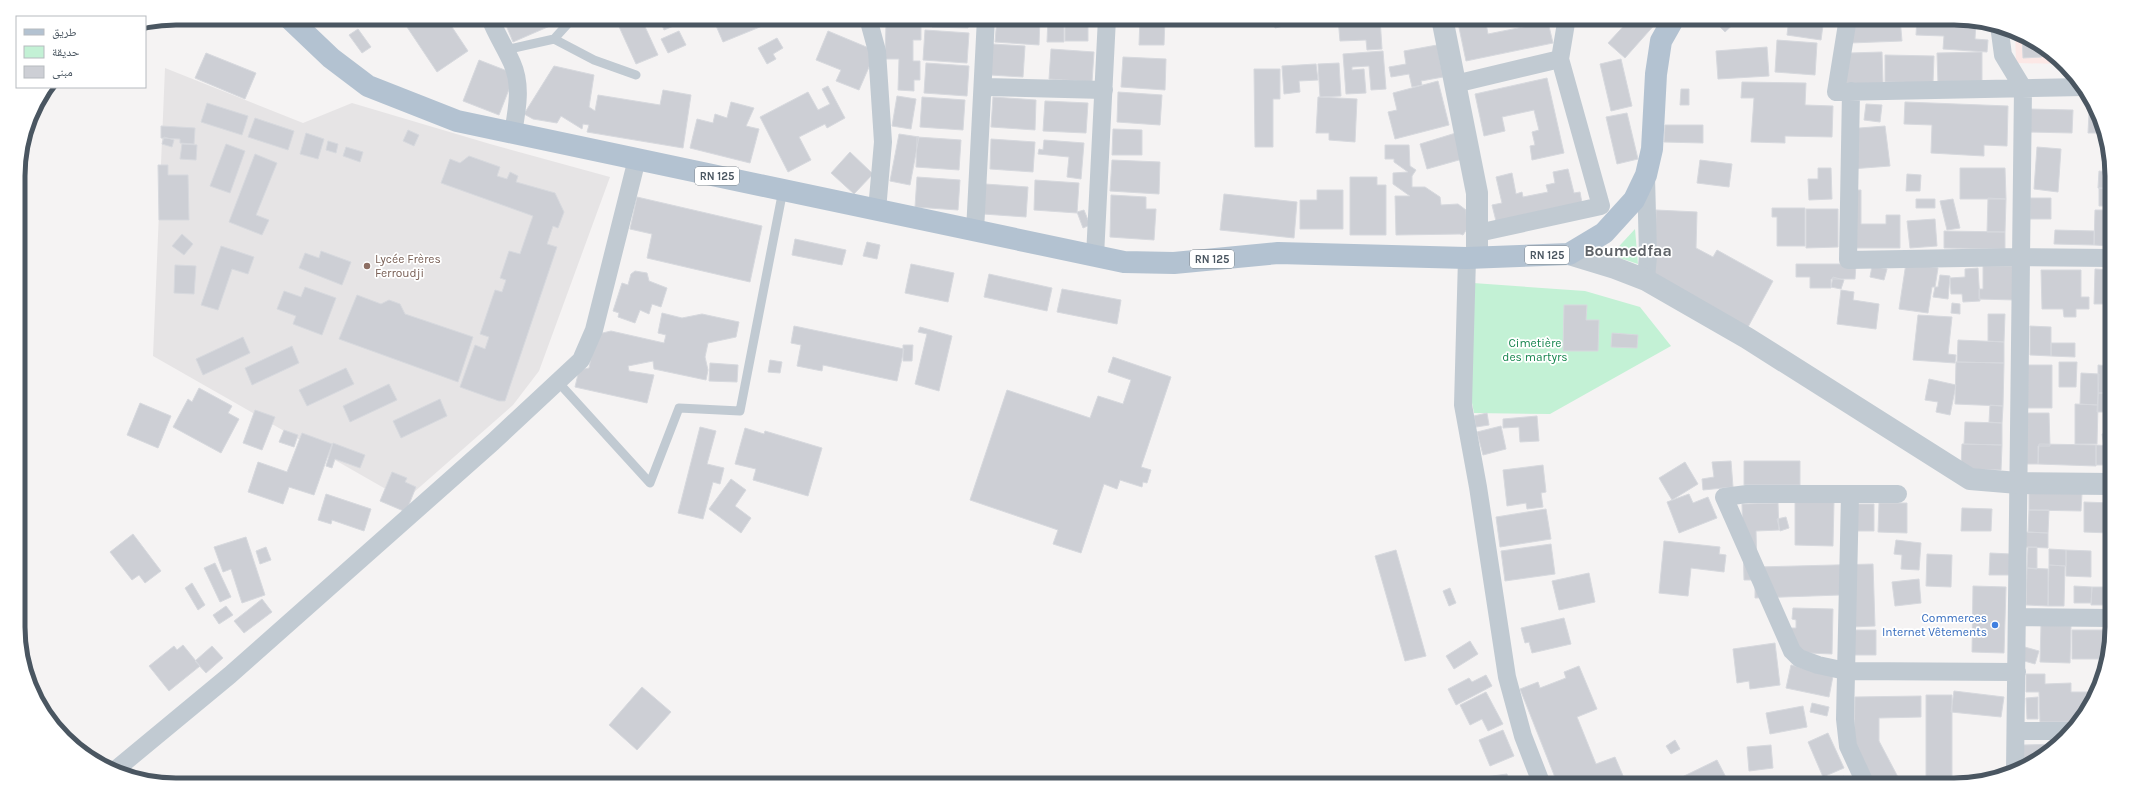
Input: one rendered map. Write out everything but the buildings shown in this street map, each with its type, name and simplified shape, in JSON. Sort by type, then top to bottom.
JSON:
[{"type":"main road","name":"RN 125","points":[[296,25],[331,58],[368,86],[457,121],[1124,262],[1174,263],[1278,253],[1472,257],[1569,254],[1604,233],[1614,223],[1634,200],[1646,175],[1652,149],[1656,74],[1662,41],[1670,25]]},
{"type":"street","points":[[493,25],[513,64],[517,80],[518,103],[513,133]]},
{"type":"street","points":[[870,25],[877,51],[883,142],[877,210]]},
{"type":"street","points":[[975,231],[986,25]]},
{"type":"street","points":[[1095,256],[1107,25]]},
{"type":"street","points":[[1443,25],[1477,193],[1478,233],[1472,257],[1463,405],[1478,487],[1507,677],[1523,736],[1539,778]]},
{"type":"street","points":[[1566,25],[1560,59],[1601,206],[1614,223]]},
{"type":"street","points":[[1847,25],[1836,92],[2076,87]]},
{"type":"street","points":[[2000,32],[2003,55],[2023,88],[2015,765]]},
{"type":"street","points":[[1455,84],[1560,59]]},
{"type":"street","points":[[983,87],[1104,90]]},
{"type":"street","points":[[1851,92],[1848,260],[2020,257],[2105,258]]},
{"type":"street","points":[[119,767],[230,675],[493,442],[581,360],[594,330],[637,159]]},
{"type":"street","points":[[1646,175],[1648,255],[1646,280]]},
{"type":"street","points":[[1478,233],[1601,206]]},
{"type":"street","points":[[1569,254],[1615,268],[1646,280],[1747,338],[1970,478],[2018,482],[2105,484]]},
{"type":"street","points":[[1898,494],[1747,494],[1724,497],[1792,651],[1799,658],[1818,665],[1846,671],[2016,672]]},
{"type":"street","points":[[1850,494],[1845,719],[1848,746],[1863,778]]},
{"type":"street","points":[[2017,617],[2105,618]]},
{"type":"street","points":[[2016,730],[2064,731]]},
{"type":"lane","points":[[505,50],[554,39],[567,25]]},
{"type":"lane","points":[[554,39],[594,60],[636,75]]},
{"type":"lane","points":[[558,382],[650,483],[679,408],[740,410],[783,190]]},
{"type":"shaded area","points":[[2015,38],[2038,50],[2056,64],[2016,63]]},
{"type":"shaded area","name":"Lycée Frères Ferroudji","points":[[165,68],[303,123],[352,103],[490,144],[610,177],[539,371],[513,405],[405,500],[153,356]]},
{"type":"green space","points":[[1635,229],[1638,264],[1611,255]]},
{"type":"green space","name":"Cimetière des martyrs","points":[[1473,283],[1585,291],[1640,307],[1671,346],[1550,414],[1474,413],[1471,398]]},
{"type":"place","name":"Lycée Frères Ferroudji","points":[[367,266]]},
{"type":"place","name":"Commerces Internet Vêtements","points":[[1995,625]]},
{"type":"district","name":"Boumedfaa","points":[[1628,250]]}]
